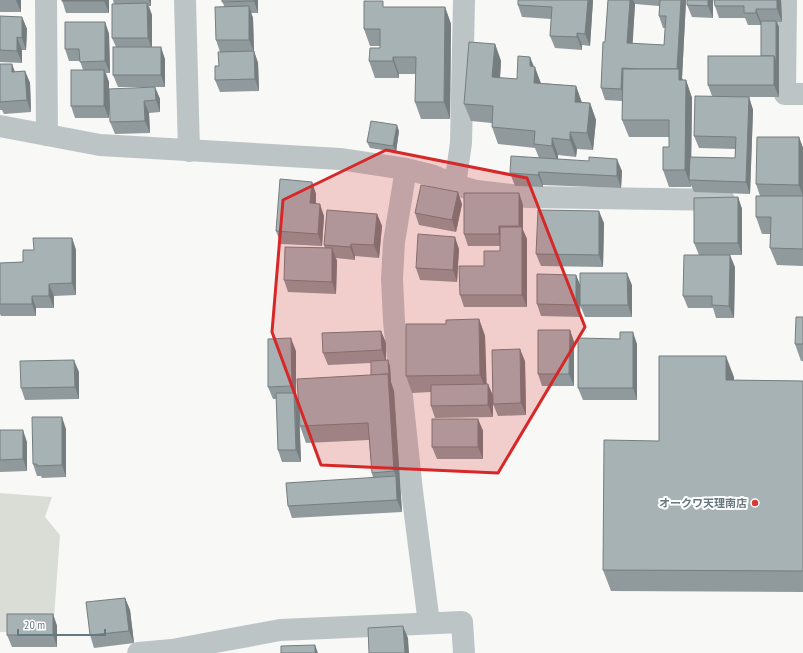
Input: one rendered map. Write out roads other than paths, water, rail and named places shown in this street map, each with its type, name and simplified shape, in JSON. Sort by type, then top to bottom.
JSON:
[{"type":"street","points":[[46,0],[47,135]]},
{"type":"street","points":[[185,0],[189,151]]},
{"type":"street","points":[[455,185],[461,143],[464,0]]},
{"type":"street","points":[[786,0],[785,94],[803,94]]},
{"type":"street","points":[[0,126],[100,145],[340,159],[406,169],[434,176],[455,185],[476,191],[528,197],[736,200]]},
{"type":"street","points":[[406,169],[394,242],[392,279],[394,322],[412,491],[429,623]]},
{"type":"street","points":[[138,653],[172,650],[280,630],[462,622],[464,653]]},
{"type":"place","name":"オークワ天理南店","points":[[755,503]]}]
